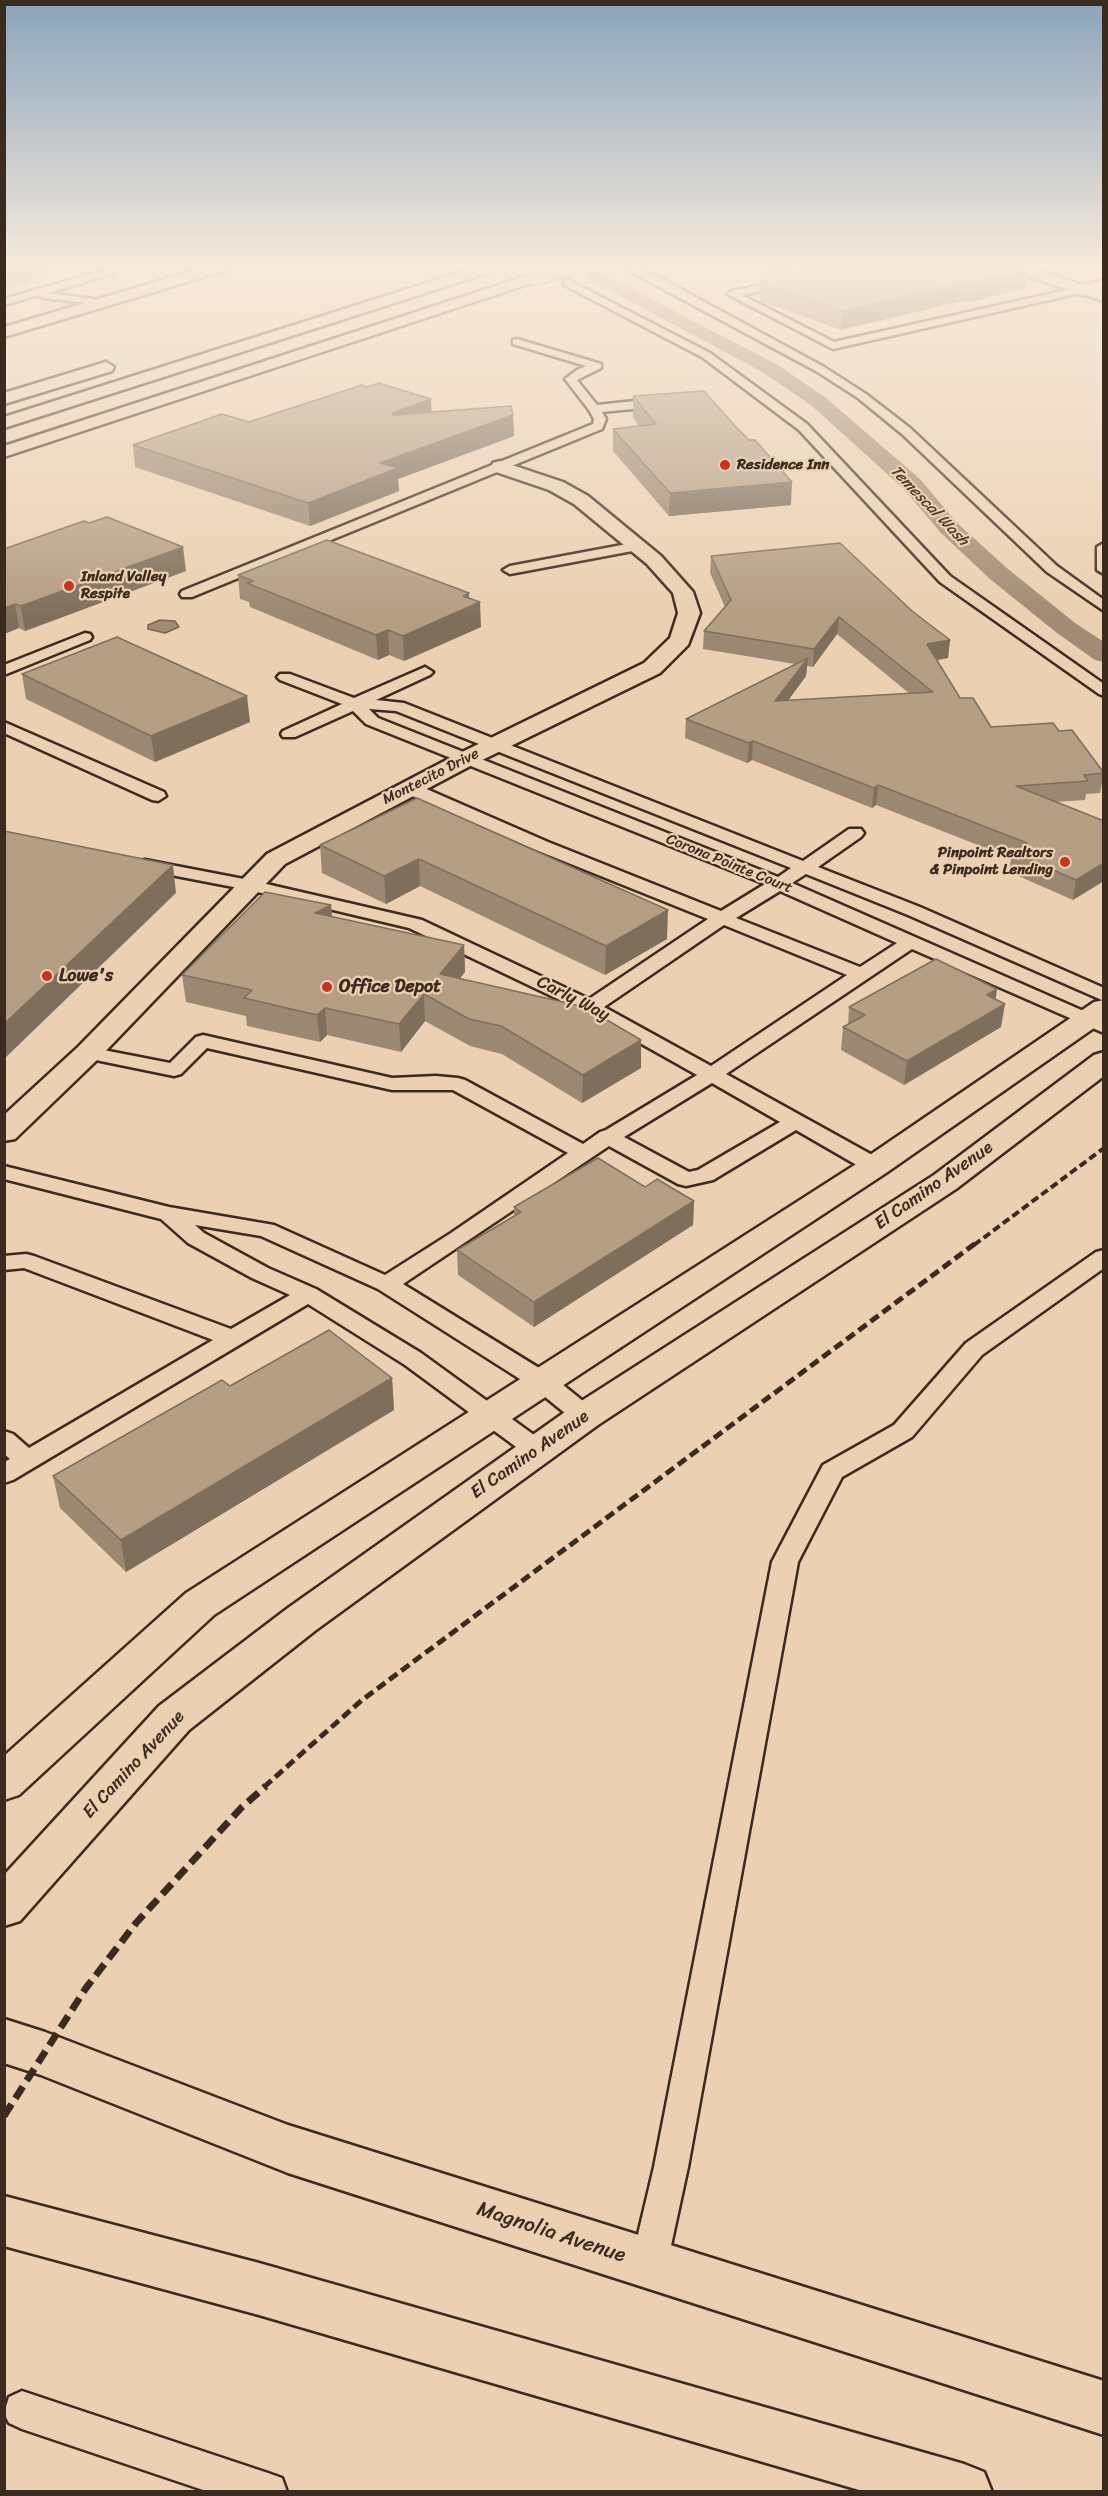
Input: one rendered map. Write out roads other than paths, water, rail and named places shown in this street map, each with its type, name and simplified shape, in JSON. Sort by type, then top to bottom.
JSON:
[{"type":"main road","points":[[4,399],[53,383]]},
{"type":"main road","points":[[4,415],[103,383]]},
{"type":"main road","points":[[4,423],[128,383]]},
{"type":"main road","points":[[4,431],[160,383]]},
{"type":"main road","points":[[4,439],[178,383]]},
{"type":"main road","points":[[4,452],[203,383]]},
{"type":"main road","name":"Montecito Drive","points":[[4,1132],[88,1053],[276,859],[495,744],[652,668],[680,640],[688,613],[683,592],[638,546],[581,500],[556,486],[500,467]]},
{"type":"main road","points":[[4,1784],[200,1604],[875,1166],[1099,1012]]},
{"type":"main road","name":"El Camino Avenue","points":[[4,1907],[174,1718],[302,1619],[536,1449],[945,1182],[1104,1061]]},
{"type":"main road","name":"Magnolia Avenue","points":[[4,2041],[45,2054],[288,2149],[1104,2408]]},
{"type":"main road","points":[[4,2221],[259,2289],[964,2492]]},
{"type":"lane","points":[[187,594],[598,426],[600,419],[594,408],[575,383]]},
{"type":"lane","points":[[744,383],[803,427],[945,579],[1104,692]]},
{"type":"lane","points":[[843,383],[862,396],[906,432],[1052,569],[1104,607]]},
{"type":"lane","points":[[594,408],[675,401]]},
{"type":"lane","points":[[382,497],[407,505]]},
{"type":"lane","points":[[338,515],[362,523]]},
{"type":"lane","points":[[510,570],[638,546]]},
{"type":"lane","points":[[1104,547],[1104,570]]},
{"type":"lane","points":[[4,670],[86,637]]},
{"type":"lane","points":[[289,735],[425,672]]},
{"type":"lane","points":[[285,677],[355,704]]},
{"type":"lane","name":"Corona Pointe Court","points":[[355,704],[398,706],[914,911],[1099,1012]]},
{"type":"lane","name":"Corona Pointe Court","points":[[355,704],[372,721],[780,884],[912,941],[1099,1012]]},
{"type":"lane","points":[[4,727],[158,796]]},
{"type":"lane","points":[[409,788],[542,846],[863,975]]},
{"type":"lane","points":[[590,1007],[855,833]]},
{"type":"lane","name":"Carly Way","points":[[133,862],[249,885],[415,924],[590,1007],[875,1166]]},
{"type":"lane","points":[[386,1284],[459,1238],[607,1136],[711,1075],[912,941]]},
{"type":"lane","points":[[88,1053],[174,1070],[203,1041],[392,1084],[436,1082],[458,1084],[583,1153]]},
{"type":"lane","points":[[607,1136],[686,1179],[705,1175],[795,1122]]},
{"type":"lane","points":[[4,1172],[169,1214],[266,1230],[386,1284],[418,1302],[543,1382],[585,1416]]},
{"type":"lane","points":[[169,1214],[196,1238],[260,1273],[308,1294],[413,1359],[536,1449]]},
{"type":"lane","points":[[649,2264],[671,2167],[785,1562],[832,1471],[903,1431],[974,1349],[1104,1257]]},
{"type":"lane","points":[[4,1263],[26,1260],[233,1339]]},
{"type":"lane","points":[[4,1474],[308,1294]]},
{"type":"lane","points":[[4,1440],[27,1460]]},
{"type":"lane","points":[[22,2410],[268,2492]]},
{"type":"waterway","name":"Temescal Wash","points":[[792,383],[819,402],[912,484],[949,528],[999,574],[1066,628],[1104,654]]},
{"type":"railway","points":[[974,1245],[1104,1148]]},
{"type":"railway","points":[[264,1787],[362,1700],[976,1243]]},
{"type":"railway","points":[[4,2116],[86,1988],[136,1923],[242,1807],[266,1786]]},
{"type":"place","name":"Residence Inn","points":[[725,465]]},
{"type":"place","name":"Inland Valley Respite","points":[[69,586]]},
{"type":"place","name":"Pinpoint Realtors & Pinpoint Lending","points":[[1065,862]]},
{"type":"place","name":"Lowe's","points":[[47,976]]},
{"type":"place","name":"Office Depot","points":[[327,987]]}]
